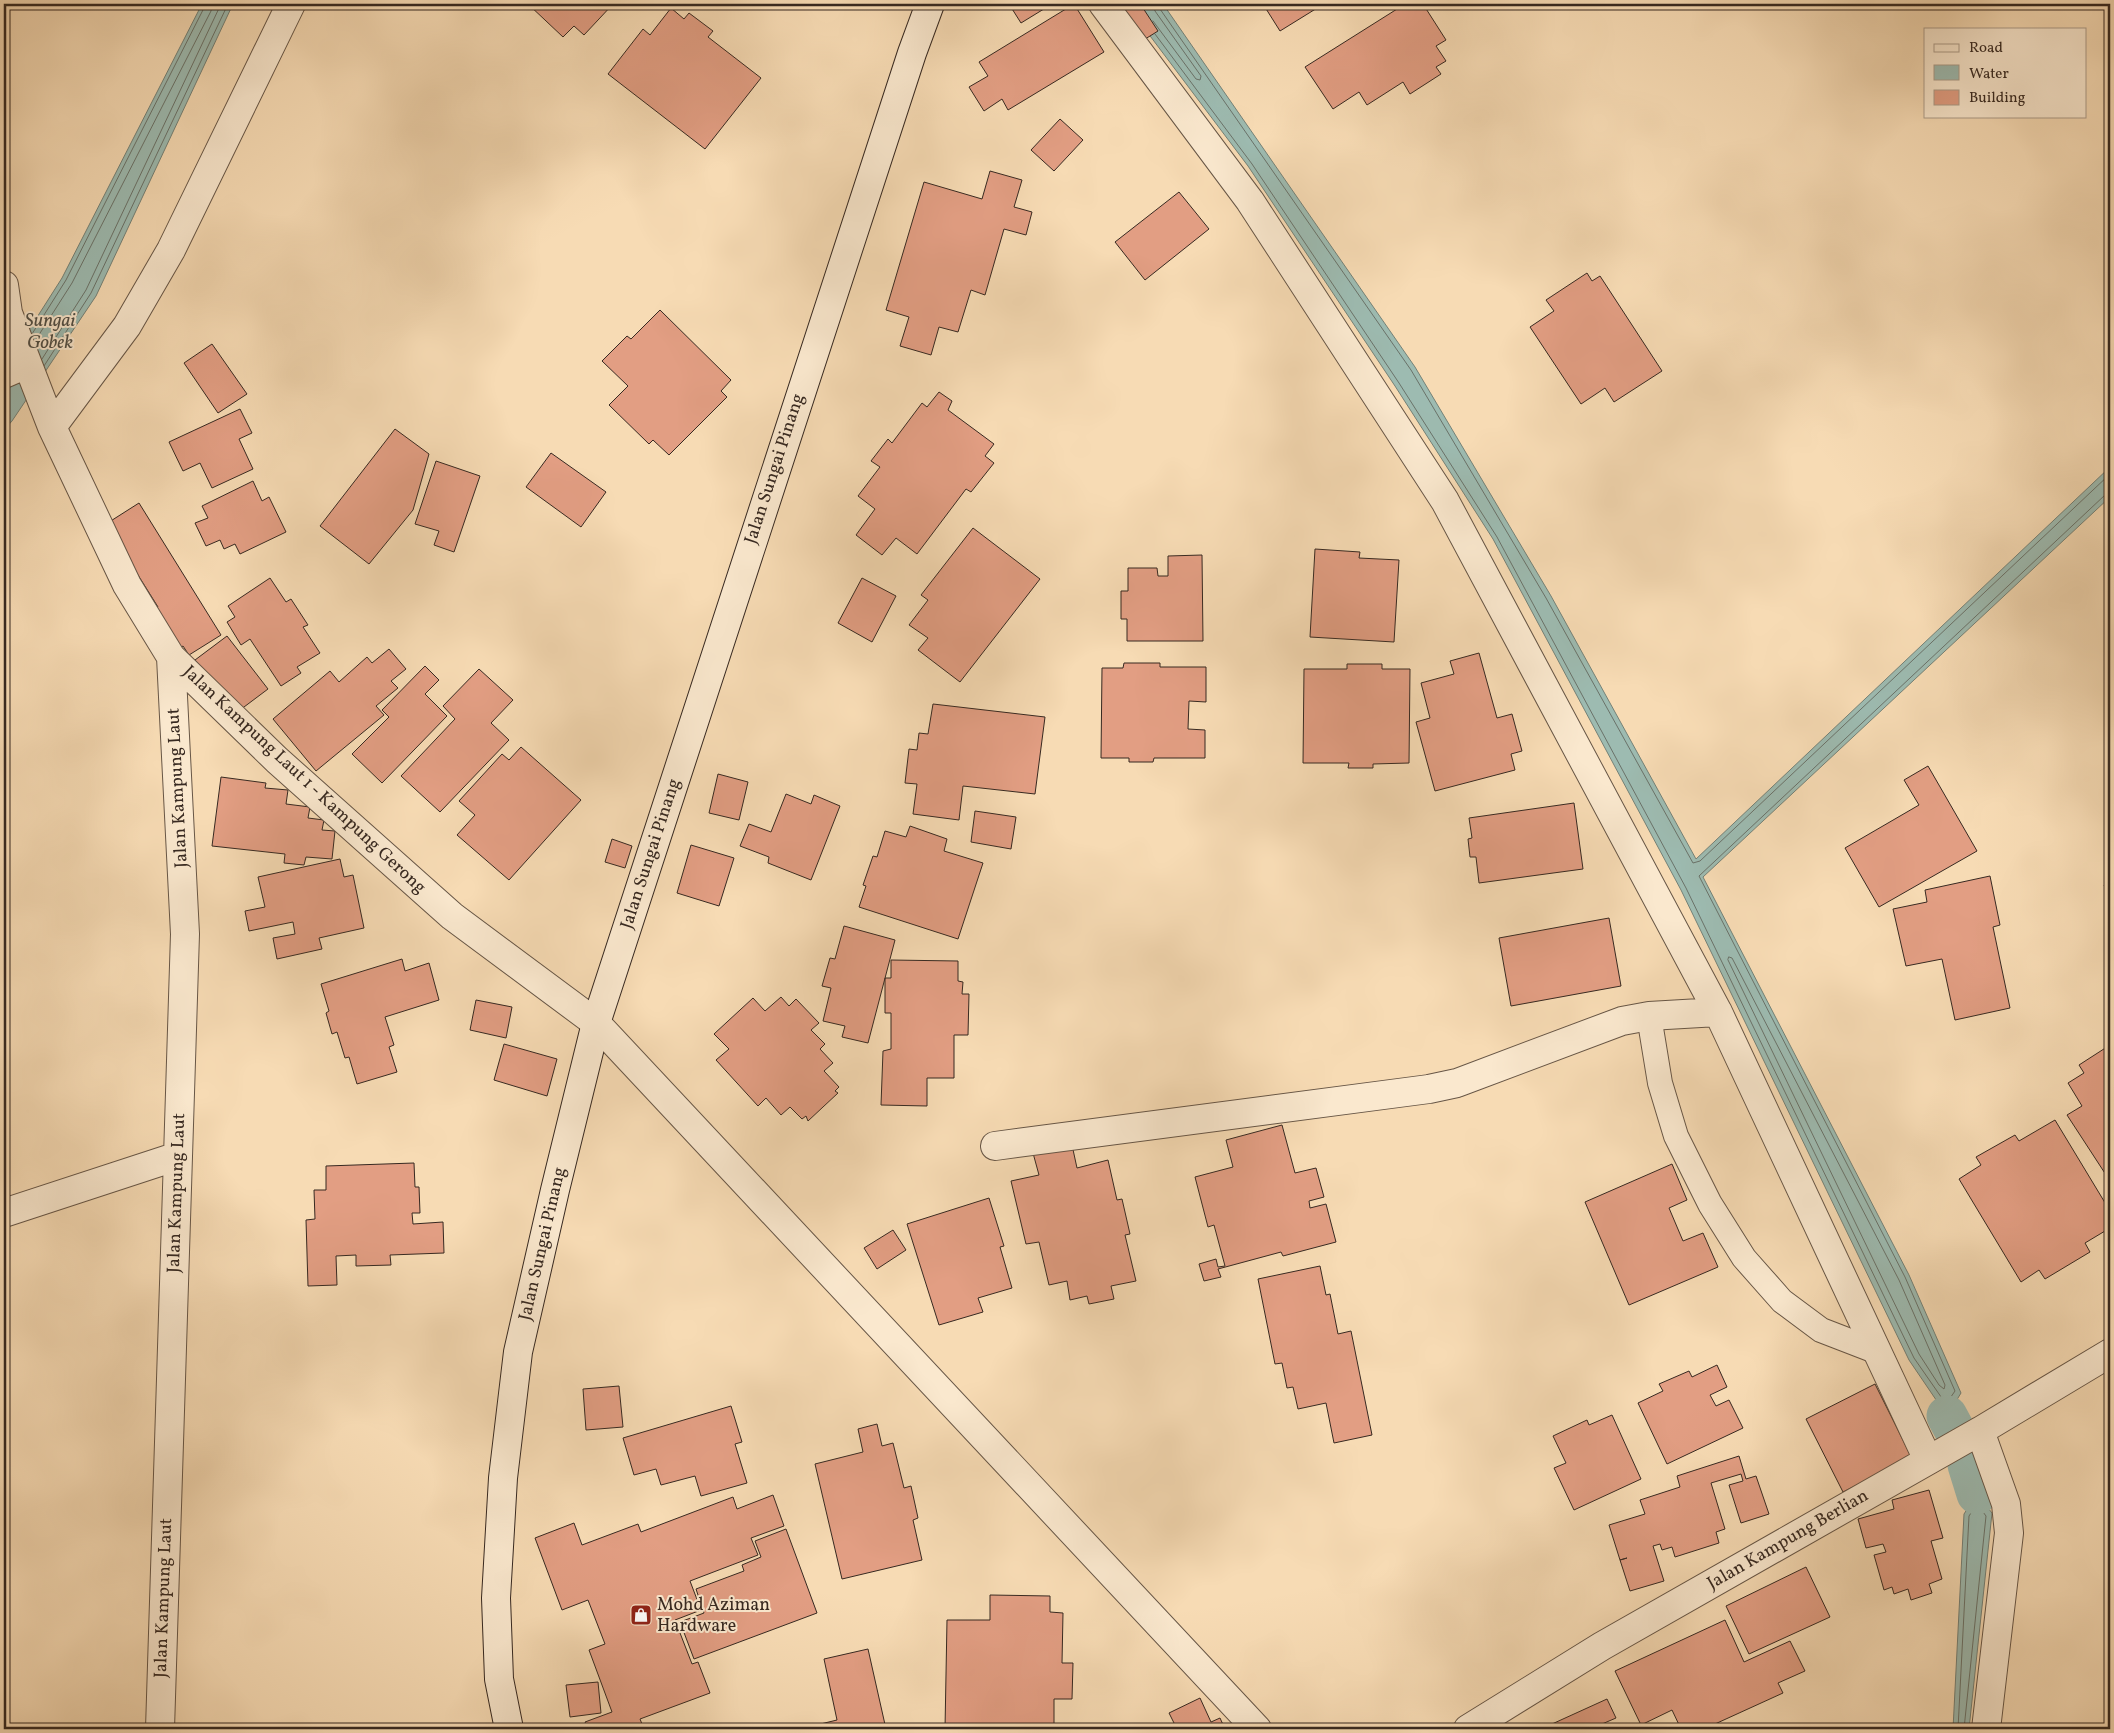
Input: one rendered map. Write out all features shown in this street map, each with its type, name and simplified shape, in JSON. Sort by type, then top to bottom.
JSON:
[{"type":"street","points":[[49,420],[127,326],[172,250],[291,4]]},
{"type":"street","name":"Jalan Sungai Pinang","points":[[509,1729],[499,1679],[496,1598],[503,1478],[518,1352],[554,1190],[596,1023],[896,100],[930,4]]},
{"type":"street","points":[[1103,4],[1250,202],[1445,501],[1718,1012],[1928,1460]]},
{"type":"street","name":"Jalan Kampung Laut 1 - Kampung Gerong","points":[[4,285],[20,370],[49,420],[127,585],[171,657],[277,760],[452,916],[596,1023],[1257,1729]]},
{"type":"street","name":"Jalan Kampung Laut","points":[[160,1729],[185,934],[171,657]]},
{"type":"street","points":[[995,1146],[1429,1089],[1457,1083],[1622,1021],[1650,1016],[1718,1012]]},
{"type":"street","points":[[4,1214],[178,1156]]},
{"type":"street","name":"Jalan Kampung Berlian","points":[[1468,1729],[1602,1646],[1980,1431],[2110,1353]]},
{"type":"street","points":[[1980,1431],[2006,1504],[2009,1533],[1986,1729]]},
{"type":"lane","points":[[1650,1016],[1660,1083],[1676,1136],[1710,1204],[1744,1258],[1782,1301],[1821,1330],[1878,1352]]},
{"type":"water","name":"Sungai Gobek","points":[[202,4],[233,4],[96,296],[12,421],[4,430],[4,369],[62,278]]},
{"type":"water","points":[[1126,4],[1163,4],[1415,367],[1551,596],[1696,859],[2110,467],[2110,497],[1703,877],[1909,1275],[1961,1393],[1947,1416],[1909,1360],[1681,890],[1493,539],[1395,386],[1248,166]]},
{"type":"water","points":[[1977,1494],[1992,1513],[1969,1729],[1953,1729],[1964,1514]]},
{"type":"building","points":[[528,4],[613,4],[584,35],[574,26],[563,37]]},
{"type":"building","points":[[1009,4],[1052,4],[1021,23]]},
{"type":"building","points":[[1074,4],[1104,52],[1008,110],[1002,99],[984,111],[969,87],[988,76],[979,62]]},
{"type":"building","points":[[1117,4],[1143,4],[1141,5],[1158,31],[1142,41]]},
{"type":"building","points":[[1263,4],[1321,4],[1322,5],[1280,31]]},
{"type":"building","points":[[1405,4],[1423,4],[1446,40],[1436,46],[1446,61],[1436,67],[1441,74],[1410,94],[1403,82],[1367,105],[1359,92],[1333,109],[1305,67]]},
{"type":"building","points":[[671,8],[684,19],[689,13],[713,31],[708,37],[761,78],[705,149],[608,74],[643,29],[650,35]]},
{"type":"building","points":[[1060,119],[1083,140],[1054,171],[1031,150]]},
{"type":"building","points":[[990,171],[1022,180],[1014,207],[1032,212],[1026,235],[1004,229],[985,295],[971,290],[958,332],[939,327],[931,355],[900,346],[909,317],[886,310],[924,182],[982,199]]},
{"type":"building","points":[[1179,192],[1209,229],[1145,280],[1115,242]]},
{"type":"building","points":[[1587,273],[1592,281],[1600,276],[1662,371],[1614,402],[1605,388],[1581,404],[1530,327],[1554,311],[1546,300]]},
{"type":"building","points":[[660,310],[731,380],[721,391],[727,397],[669,455],[653,440],[649,444],[609,405],[628,386],[602,361],[627,336],[631,339]]},
{"type":"building","points":[[212,344],[247,394],[218,413],[184,363]]},
{"type":"building","points":[[939,392],[952,401],[948,410],[994,444],[985,456],[994,463],[971,492],[966,489],[917,554],[896,538],[882,555],[856,535],[875,509],[858,496],[880,467],[871,461],[888,439],[892,443],[922,403],[927,407]]},
{"type":"building","points":[[240,409],[252,433],[239,439],[253,469],[212,488],[200,463],[183,471],[169,442]]},
{"type":"building","points":[[395,429],[429,454],[413,510],[369,564],[320,526]]},
{"type":"building","points":[[551,453],[606,492],[581,527],[526,487]]},
{"type":"building","points":[[436,461],[480,476],[454,552],[434,545],[439,531],[415,524]]},
{"type":"building","points":[[253,481],[262,501],[269,497],[286,532],[240,554],[235,544],[224,549],[220,540],[206,546],[195,523],[208,518],[202,506]]},
{"type":"building","points":[[139,503],[221,635],[189,655],[183,646],[178,649],[154,610],[158,607],[106,524]]},
{"type":"building","points":[[973,528],[1040,579],[960,682],[918,650],[928,638],[909,625],[928,600],[921,595]]},
{"type":"building","points":[[1315,549],[1360,552],[1359,558],[1399,560],[1394,642],[1310,637]]},
{"type":"building","points":[[1202,555],[1203,641],[1127,641],[1127,619],[1121,619],[1121,591],[1128,591],[1128,568],[1157,568],[1158,576],[1168,576],[1168,556]]},
{"type":"building","points":[[270,578],[286,602],[291,599],[308,625],[303,627],[320,653],[297,667],[301,673],[281,686],[250,639],[241,645],[227,622],[235,617],[228,606]]},
{"type":"building","points":[[862,578],[896,596],[872,642],[838,623]]},
{"type":"building","points":[[227,636],[268,689],[236,713],[195,660]]},
{"type":"building","points":[[389,649],[406,669],[391,681],[398,688],[376,706],[384,715],[316,771],[273,719],[330,671],[339,682],[367,657],[372,663]]},
{"type":"building","points":[[1479,653],[1497,718],[1512,714],[1522,751],[1511,754],[1515,770],[1435,791],[1416,722],[1430,718],[1421,683],[1454,674],[1450,661]]},
{"type":"building","points":[[1124,663],[1160,663],[1160,667],[1206,667],[1206,702],[1189,701],[1188,729],[1205,730],[1205,758],[1154,758],[1153,762],[1129,762],[1129,758],[1101,758],[1102,668],[1123,668]]},
{"type":"building","points":[[1347,664],[1382,664],[1382,669],[1410,669],[1409,763],[1373,764],[1373,768],[1348,768],[1349,763],[1303,763],[1304,669],[1347,669]]},
{"type":"building","points":[[425,666],[439,680],[425,694],[447,716],[382,783],[352,754],[389,717],[382,710]]},
{"type":"building","points":[[479,669],[513,700],[491,723],[509,740],[440,812],[401,776],[455,719],[443,706]]},
{"type":"building","points":[[933,704],[1045,717],[1035,794],[963,786],[959,820],[913,814],[917,784],[905,783],[909,749],[917,750],[919,733],[928,734]]},
{"type":"building","points":[[521,747],[581,800],[509,880],[457,835],[475,815],[459,801],[502,754],[509,760]]},
{"type":"building","points":[[1928,766],[1977,851],[1879,907],[1845,848],[1919,805],[1904,780]]},
{"type":"building","points":[[718,774],[748,782],[739,820],[709,813]]},
{"type":"building","points":[[221,777],[266,783],[265,788],[288,790],[286,804],[310,807],[308,818],[324,820],[322,830],[335,831],[332,859],[306,857],[304,865],[284,863],[285,854],[212,846]]},
{"type":"building","points":[[786,794],[811,804],[814,795],[840,806],[811,880],[768,863],[769,857],[740,846],[749,824],[771,832]]},
{"type":"building","points":[[1574,803],[1583,869],[1479,883],[1476,857],[1470,857],[1468,839],[1472,838],[1469,818]]},
{"type":"building","points":[[975,811],[1016,817],[1011,849],[971,842]]},
{"type":"building","points":[[910,826],[947,839],[944,851],[983,863],[958,939],[859,907],[866,886],[863,885],[873,856],[877,857],[885,831],[906,837]]},
{"type":"building","points":[[612,839],[632,846],[625,868],[605,862]]},
{"type":"building","points":[[691,845],[734,858],[719,906],[677,893]]},
{"type":"building","points":[[340,859],[344,877],[353,875],[364,928],[319,938],[322,949],[277,959],[273,938],[295,934],[293,922],[249,931],[245,911],[265,907],[258,877]]},
{"type":"building","points":[[1990,876],[2000,925],[1993,927],[2010,1008],[1955,1020],[1942,959],[1906,966],[1893,909],[1927,902],[1925,890]]},
{"type":"building","points":[[2110,881],[2110,896],[2104,885]]},
{"type":"building","points":[[1609,918],[1621,986],[1511,1006],[1499,938]]},
{"type":"building","points":[[844,926],[895,940],[868,1043],[842,1037],[845,1026],[823,1021],[831,988],[822,986],[830,958],[835,959]]},
{"type":"building","points":[[402,959],[405,971],[429,963],[439,1000],[385,1017],[394,1045],[389,1047],[397,1072],[357,1084],[349,1057],[345,1058],[337,1032],[332,1034],[326,1013],[329,1011],[321,984]]},
{"type":"building","points":[[891,960],[958,961],[958,981],[963,982],[962,994],[969,994],[968,1035],[954,1035],[954,1078],[927,1078],[927,1106],[881,1105],[883,1051],[891,1049],[891,1013],[885,1013],[885,978],[891,978]]},
{"type":"building","points":[[781,997],[789,1006],[796,999],[819,1023],[811,1030],[825,1044],[820,1049],[833,1063],[824,1071],[839,1087],[835,1091],[838,1093],[808,1121],[806,1116],[802,1119],[790,1107],[781,1115],[766,1098],[758,1106],[716,1060],[729,1049],[714,1034],[753,998],[765,1011]]},
{"type":"building","points":[[476,1000],[512,1007],[506,1038],[470,1030]]},
{"type":"building","points":[[504,1044],[557,1059],[547,1096],[494,1080]]},
{"type":"building","points":[[2110,1045],[2110,1181],[2067,1115],[2082,1106],[2068,1083],[2084,1073],[2079,1065]]},
{"type":"building","points":[[2055,1120],[2110,1211],[2110,1228],[2085,1243],[2090,1252],[2045,1279],[2039,1270],[2021,1282],[1959,1179],[1981,1165],[1976,1157],[2015,1135],[2019,1141]]},
{"type":"building","points":[[1282,1125],[1295,1173],[1316,1168],[1324,1197],[1309,1201],[1310,1208],[1326,1204],[1336,1242],[1283,1256],[1281,1252],[1218,1269],[1221,1277],[1204,1281],[1199,1264],[1216,1259],[1218,1267],[1225,1266],[1214,1225],[1208,1227],[1195,1177],[1233,1167],[1226,1140]]},
{"type":"building","points":[[1072,1145],[1077,1168],[1108,1160],[1117,1200],[1122,1199],[1130,1234],[1125,1235],[1136,1281],[1111,1286],[1114,1299],[1089,1304],[1087,1296],[1070,1300],[1067,1281],[1049,1285],[1039,1242],[1026,1244],[1011,1181],[1039,1175],[1033,1153]]},
{"type":"building","points":[[414,1163],[415,1187],[419,1187],[420,1213],[412,1213],[413,1224],[443,1222],[444,1253],[390,1255],[391,1265],[356,1266],[356,1255],[336,1256],[337,1285],[308,1286],[306,1220],[315,1219],[314,1190],[326,1190],[326,1166]]},
{"type":"building","points":[[1672,1164],[1687,1200],[1669,1208],[1683,1241],[1703,1233],[1718,1267],[1629,1305],[1585,1202]]},
{"type":"building","points":[[989,1198],[1004,1246],[1000,1247],[1012,1288],[978,1298],[983,1312],[939,1325],[907,1224]]},
{"type":"building","points":[[893,1230],[906,1250],[877,1269],[864,1248]]},
{"type":"building","points":[[1320,1266],[1326,1295],[1330,1294],[1338,1334],[1351,1331],[1372,1435],[1334,1443],[1326,1403],[1298,1409],[1293,1387],[1287,1388],[1282,1363],[1275,1364],[1258,1279]]},
{"type":"building","points":[[1717,1365],[1727,1387],[1710,1395],[1716,1406],[1729,1400],[1743,1428],[1667,1464],[1638,1403],[1663,1391],[1659,1384],[1689,1371],[1692,1377]]},
{"type":"building","points":[[1875,1384],[1912,1458],[1843,1492],[1806,1419]]},
{"type":"building","points":[[619,1386],[623,1427],[586,1430],[583,1389]]},
{"type":"building","points":[[731,1406],[742,1442],[735,1444],[747,1483],[701,1496],[695,1476],[661,1485],[656,1469],[634,1475],[623,1438]]},
{"type":"building","points":[[1612,1415],[1641,1479],[1574,1510],[1554,1468],[1566,1463],[1553,1436],[1587,1420],[1589,1425]]},
{"type":"building","points":[[877,1424],[882,1446],[893,1443],[904,1488],[911,1486],[918,1518],[913,1520],[922,1560],[842,1579],[815,1464],[863,1452],[858,1429]]},
{"type":"building","points":[[1739,1456],[1746,1479],[1756,1476],[1769,1514],[1741,1523],[1729,1485],[1743,1481],[1741,1474],[1711,1483],[1725,1529],[1716,1532],[1719,1543],[1675,1557],[1672,1547],[1662,1550],[1660,1544],[1653,1546],[1664,1581],[1630,1591],[1609,1525],[1645,1514],[1640,1500],[1680,1487],[1677,1476]]},
{"type":"building","points":[[1929,1490],[1943,1538],[1931,1541],[1942,1579],[1929,1584],[1932,1593],[1911,1600],[1908,1589],[1894,1594],[1892,1587],[1884,1590],[1874,1555],[1886,1552],[1883,1544],[1866,1548],[1858,1519],[1894,1509],[1892,1500]]},
{"type":"building","name":"Mohd Aziman Hardware","points":[[773,1495],[784,1526],[751,1538],[758,1555],[690,1581],[701,1610],[675,1620],[692,1664],[698,1662],[710,1693],[640,1719],[644,1729],[588,1729],[585,1722],[612,1712],[589,1650],[605,1644],[588,1600],[562,1610],[535,1538],[574,1523],[582,1545],[638,1524],[641,1532],[733,1497],[737,1509]]},
{"type":"building","points":[[786,1529],[817,1613],[694,1659],[680,1622],[704,1613],[696,1589],[744,1571],[742,1565],[761,1557],[755,1541]]},
{"type":"building","points":[[1806,1567],[1830,1617],[1749,1654],[1726,1606]]},
{"type":"building","points":[[990,1595],[1050,1596],[1050,1612],[1063,1613],[1062,1663],[1073,1663],[1072,1699],[1054,1699],[1054,1728],[945,1729],[947,1620],[990,1620]]},
{"type":"building","points":[[1725,1620],[1744,1662],[1790,1641],[1805,1671],[1778,1683],[1783,1693],[1704,1729],[1681,1729],[1672,1710],[1641,1725],[1615,1671]]},
{"type":"building","points":[[868,1649],[886,1729],[800,1729],[837,1720],[824,1659]]},
{"type":"building","points":[[598,1682],[601,1713],[570,1717],[566,1685]]},
{"type":"building","points":[[1200,1698],[1211,1722],[1220,1718],[1225,1729],[1177,1729],[1169,1713]]},
{"type":"building","points":[[1607,1699],[1616,1718],[1602,1724],[1604,1729],[1541,1729]]},
{"type":"waterway","points":[[1947,1416],[1954,1429]]},
{"type":"waterway","points":[[1968,1465],[1977,1494]]},
{"type":"place","name":"Mohd Aziman Hardware","points":[[641,1615]]}]
